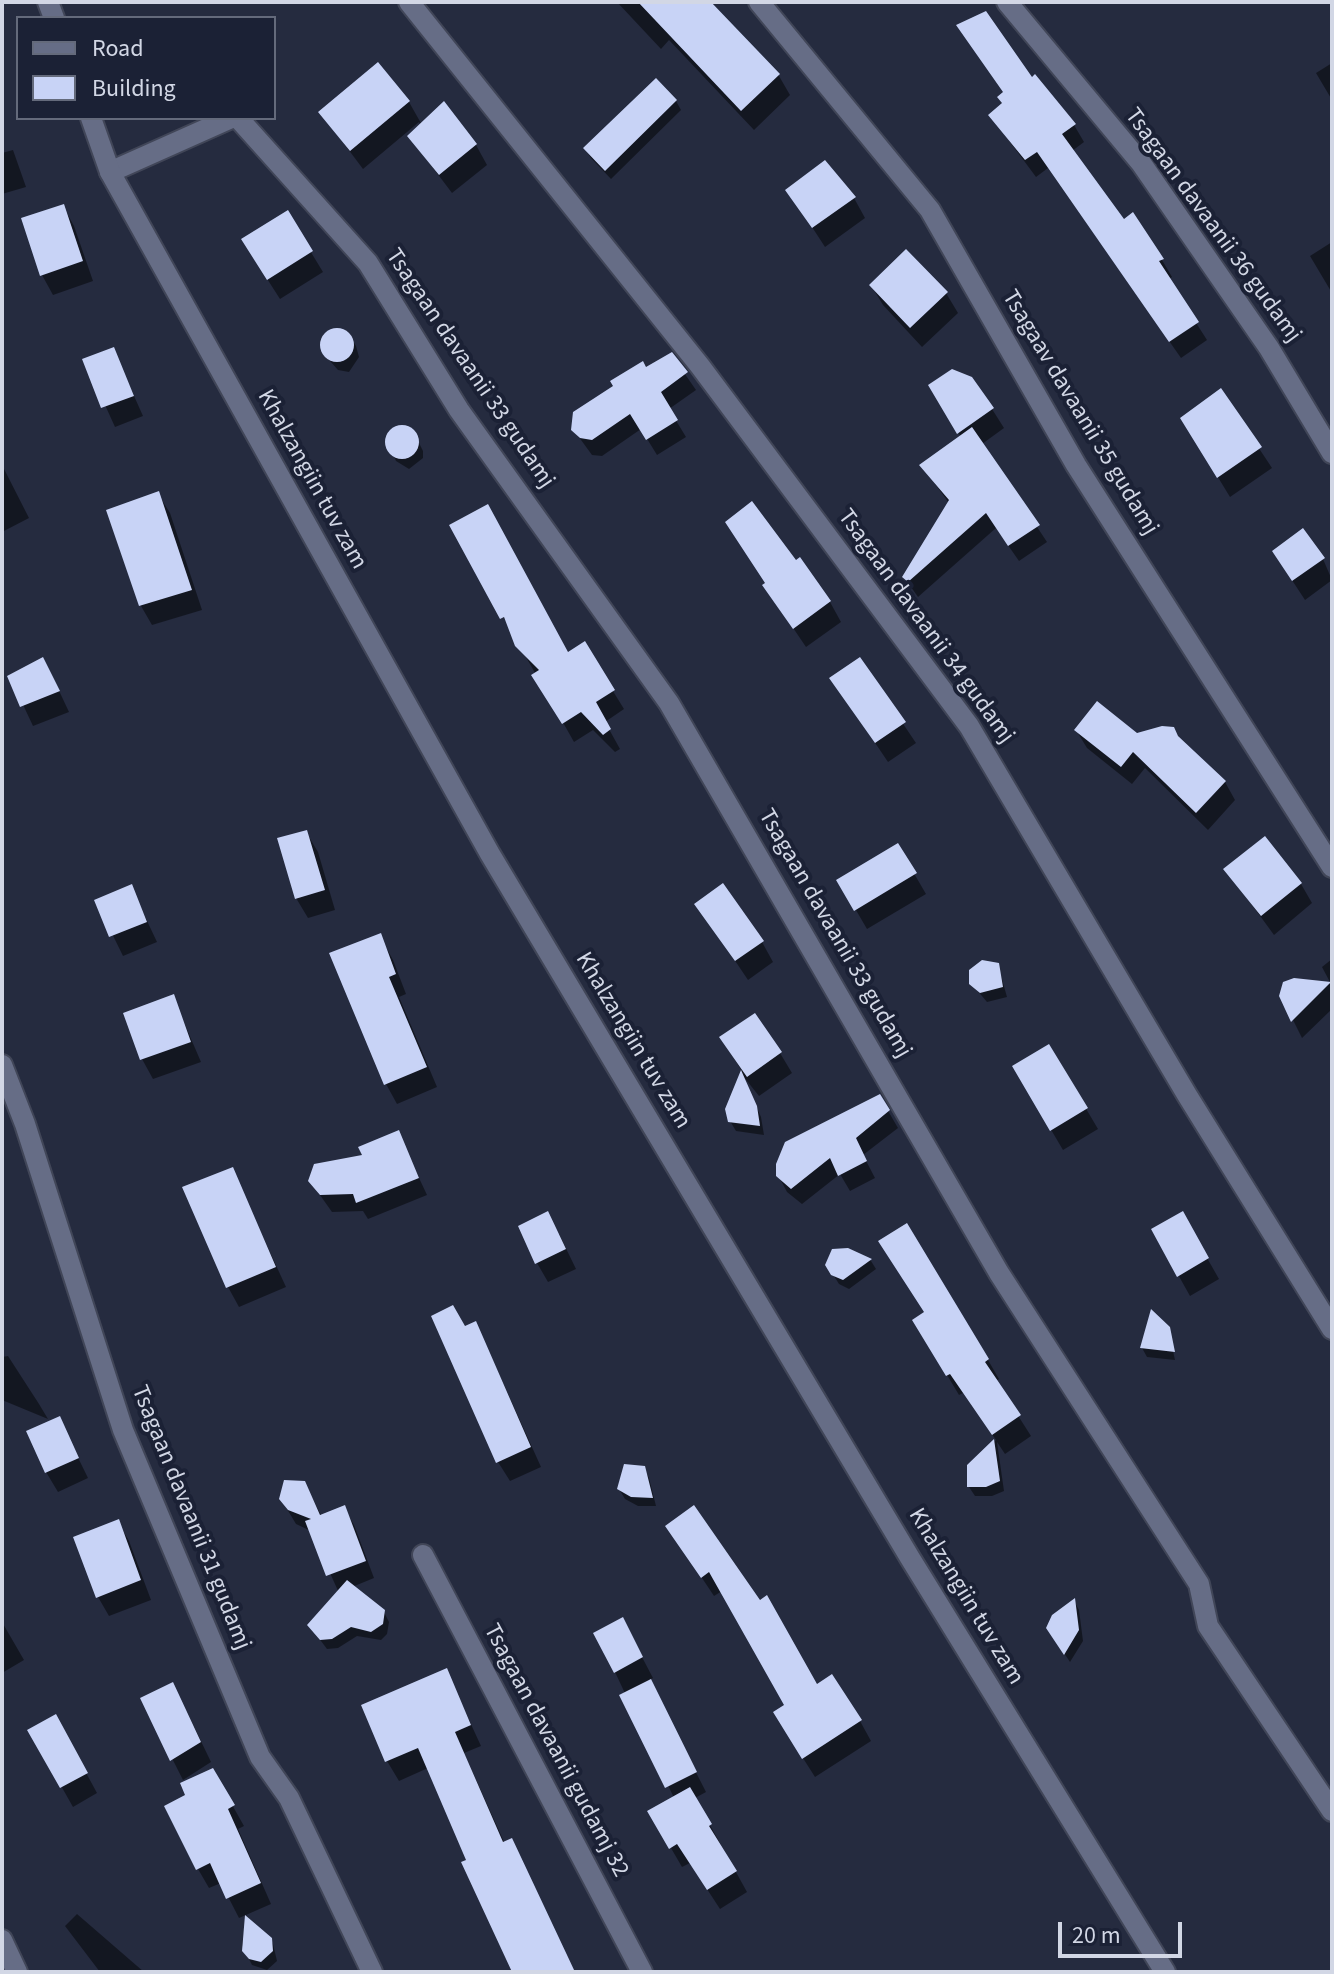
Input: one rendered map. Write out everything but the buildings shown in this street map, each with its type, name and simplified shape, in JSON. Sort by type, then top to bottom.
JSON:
[{"type":"street","name":"Tsagaan davaanii 34 gudamj","points":[[409,2],[700,366],[969,726],[1187,1095],[1332,1329]]},
{"type":"street","name":"Tsagaav davaanii 35 gudamj","points":[[759,2],[930,210],[1076,465],[1332,867]]},
{"type":"street","name":"Tsagaan davaanii 36 gudamj","points":[[1007,2],[1141,163],[1269,348],[1332,453]]},
{"type":"street","name":"Khalzangiin tuv zam","points":[[92,120],[110,172],[490,854],[910,1558],[1165,1972]]},
{"type":"street","points":[[110,172],[227,120]]},
{"type":"street","name":"Tsagaan davaanii 33 gudamj","points":[[240,120],[368,263],[459,410],[669,703],[999,1273],[1199,1584],[1208,1626],[1332,1811]]},
{"type":"street","name":"Tsagaan davaanii 31 gudamj","points":[[2,1065],[25,1124],[123,1430],[260,1757],[289,1798],[372,1972]]},
{"type":"street","name":"Tsagaan davaanii gudamj 32","points":[[423,1555],[642,1972]]},
{"type":"street","points":[[2,1940],[17,1972]]}]
